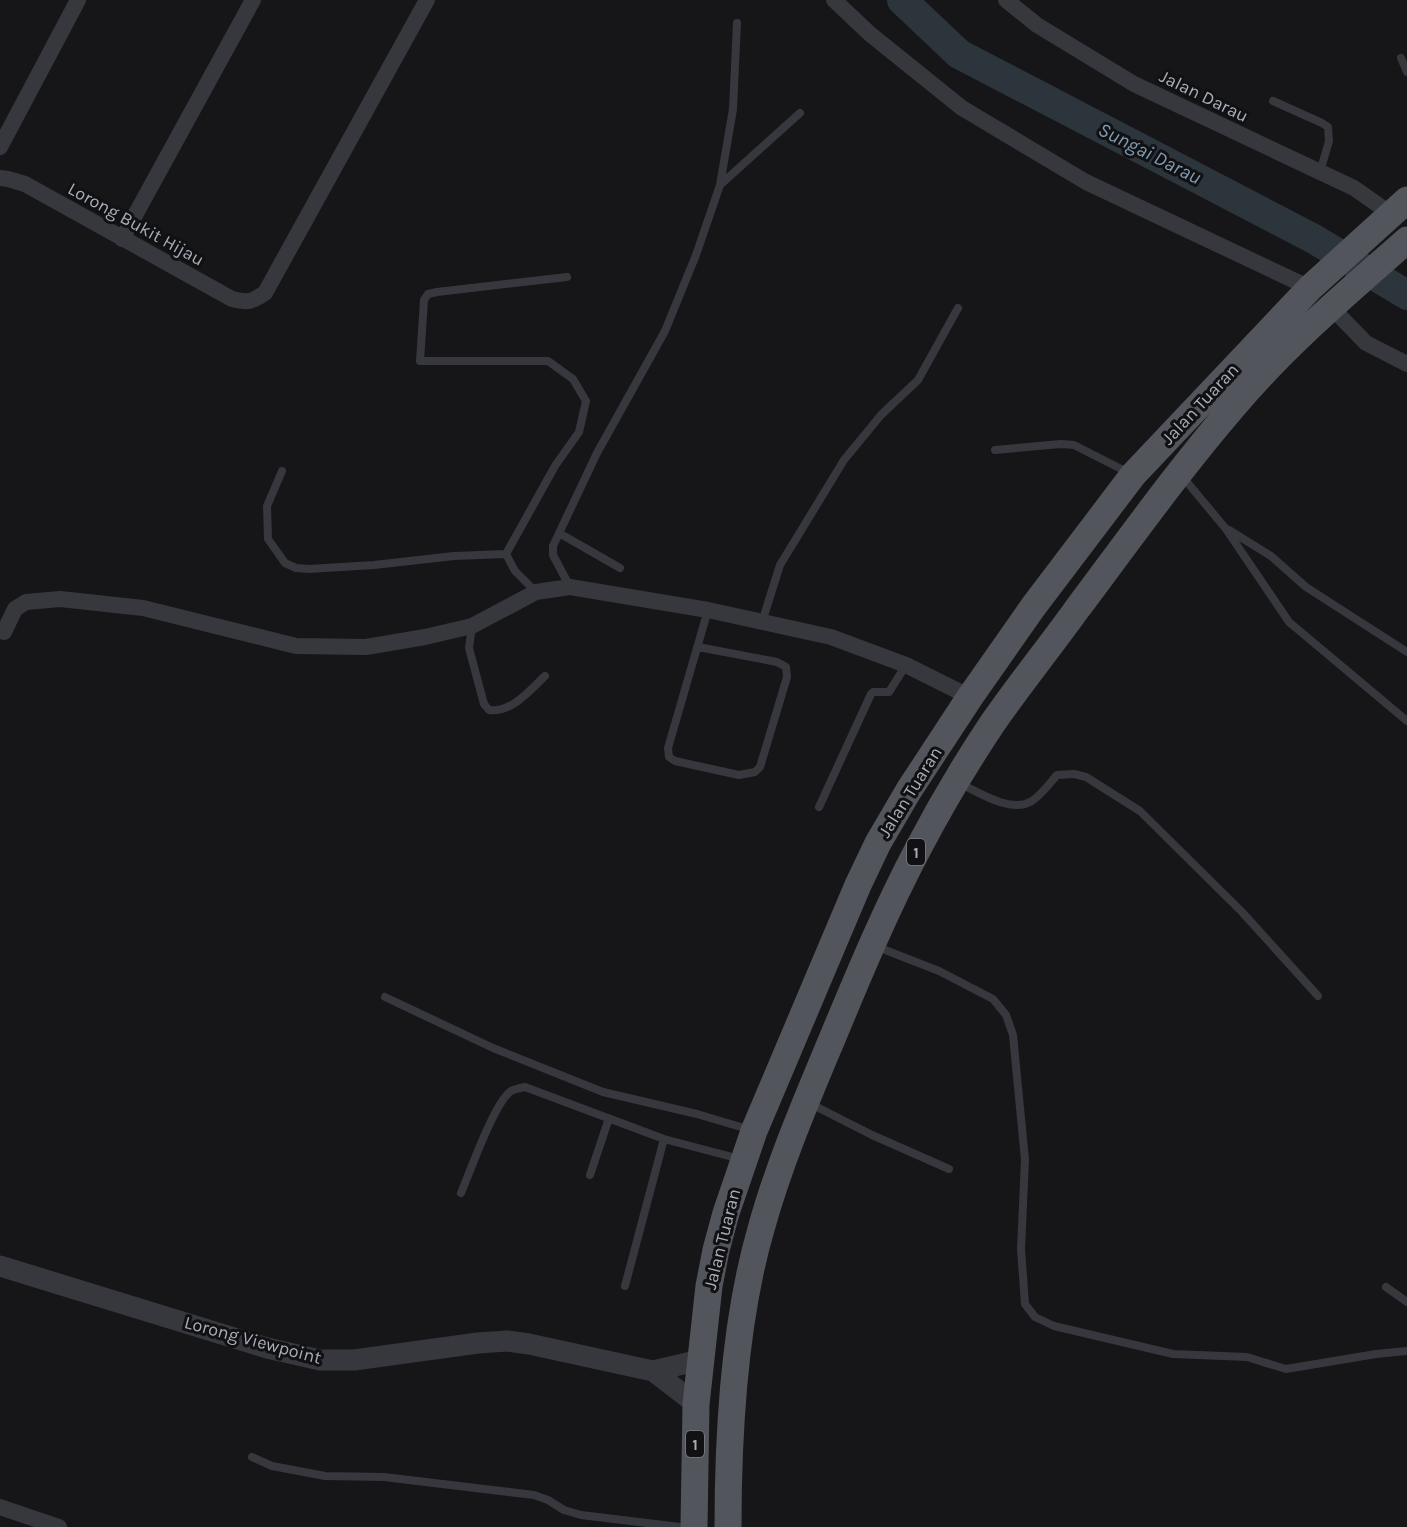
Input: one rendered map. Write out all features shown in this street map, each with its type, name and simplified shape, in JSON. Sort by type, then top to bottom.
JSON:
[{"type":"main road","name":"Jalan Tuaran","points":[[694,1527],[696,1404],[709,1286],[716,1250],[754,1131],[878,843],[970,697],[1033,607],[1133,475],[1319,280],[1396,210]]},
{"type":"main road","name":"Jalan Tuaran","points":[[728,1527],[730,1432],[740,1332],[750,1274],[764,1220],[806,1101],[872,944],[918,848],[992,724],[1180,473],[1233,407],[1258,378],[1407,240]]},
{"type":"main road","points":[[924,767],[942,757],[956,745],[1120,518],[1131,509],[1138,510],[1146,518]]},
{"type":"street","points":[[0,147],[78,0]]},
{"type":"street","points":[[122,239],[253,0]]},
{"type":"street","name":"Lorong Bukit Hijau","points":[[0,178],[25,184],[232,299],[244,302],[253,301],[265,293],[428,0]]},
{"type":"street","points":[[834,0],[870,34],[962,108],[1086,182],[1319,280]]},
{"type":"street","name":"Jalan Darau","points":[[1006,0],[1037,26],[1134,84],[1396,210]]},
{"type":"street","points":[[1340,300],[1366,343],[1407,364]]},
{"type":"street","points":[[4,632],[15,609],[26,602],[60,599],[142,608],[296,646],[366,647],[472,626],[536,592],[570,587],[708,610],[831,637],[906,665],[970,697]]},
{"type":"street","name":"Lorong Viewpoint","points":[[0,1266],[267,1348],[320,1360],[354,1360],[507,1341],[653,1371]]},
{"type":"street","points":[[653,1371],[700,1360]]},
{"type":"street","points":[[653,1371],[696,1404]]},
{"type":"street","points":[[0,1507],[59,1527]]},
{"type":"lane","points":[[570,587],[553,555],[553,546],[597,453],[665,331],[696,255],[720,185],[733,109],[737,23]]},
{"type":"lane","points":[[1401,58],[1407,72]]},
{"type":"lane","points":[[1273,101],[1328,127],[1329,141],[1320,172]]},
{"type":"lane","points":[[720,185],[800,113]]},
{"type":"lane","points":[[506,554],[555,466],[579,432],[586,401],[573,379],[548,361],[420,361],[424,300],[428,294],[436,292],[567,277]]},
{"type":"lane","points":[[762,622],[780,565],[844,460],[881,416],[918,380],[958,308]]},
{"type":"lane","points":[[995,450],[1061,444],[1074,445],[1133,475]]},
{"type":"lane","points":[[282,471],[267,506],[268,539],[285,563],[296,568],[374,566],[454,556],[506,554]]},
{"type":"lane","points":[[1180,473],[1226,529],[1288,622],[1407,721]]},
{"type":"lane","points":[[1226,529],[1270,556],[1306,587],[1407,652]]},
{"type":"lane","points":[[559,533],[620,567]]},
{"type":"lane","points":[[506,554],[515,572],[536,592]]},
{"type":"lane","points":[[698,646],[777,662],[786,667],[787,677],[760,766],[755,772],[739,775],[669,757],[668,748],[708,610]]},
{"type":"lane","points":[[472,626],[469,648],[484,704],[489,710],[501,710],[513,705],[545,676]]},
{"type":"lane","points":[[819,807],[871,694],[889,692],[906,665]]},
{"type":"lane","points":[[956,782],[1009,806],[1032,802],[1057,775],[1074,774],[1086,777],[1140,811],[1242,912],[1318,996]]},
{"type":"lane","points":[[872,944],[939,971],[993,999],[1006,1015],[1013,1035],[1026,1160],[1021,1249],[1025,1304],[1035,1317],[1054,1326],[1173,1354],[1246,1357],[1286,1369],[1407,1351]]},
{"type":"lane","points":[[385,997],[493,1048],[603,1092],[698,1114],[754,1131]]},
{"type":"lane","points":[[461,1193],[485,1132],[502,1100],[512,1091],[525,1087],[664,1139],[743,1160]]},
{"type":"lane","points":[[806,1101],[873,1135],[949,1169]]},
{"type":"lane","points":[[590,1175],[609,1118]]},
{"type":"lane","points":[[625,1286],[664,1139]]},
{"type":"lane","points":[[1386,1287],[1407,1302]]},
{"type":"lane","points":[[252,1457],[272,1466],[325,1476],[384,1477],[534,1495],[564,1510],[581,1515],[680,1527]]},
{"type":"waterway","name":"Sungai Darau","points":[[902,0],[959,54],[1314,239],[1407,295]]}]
